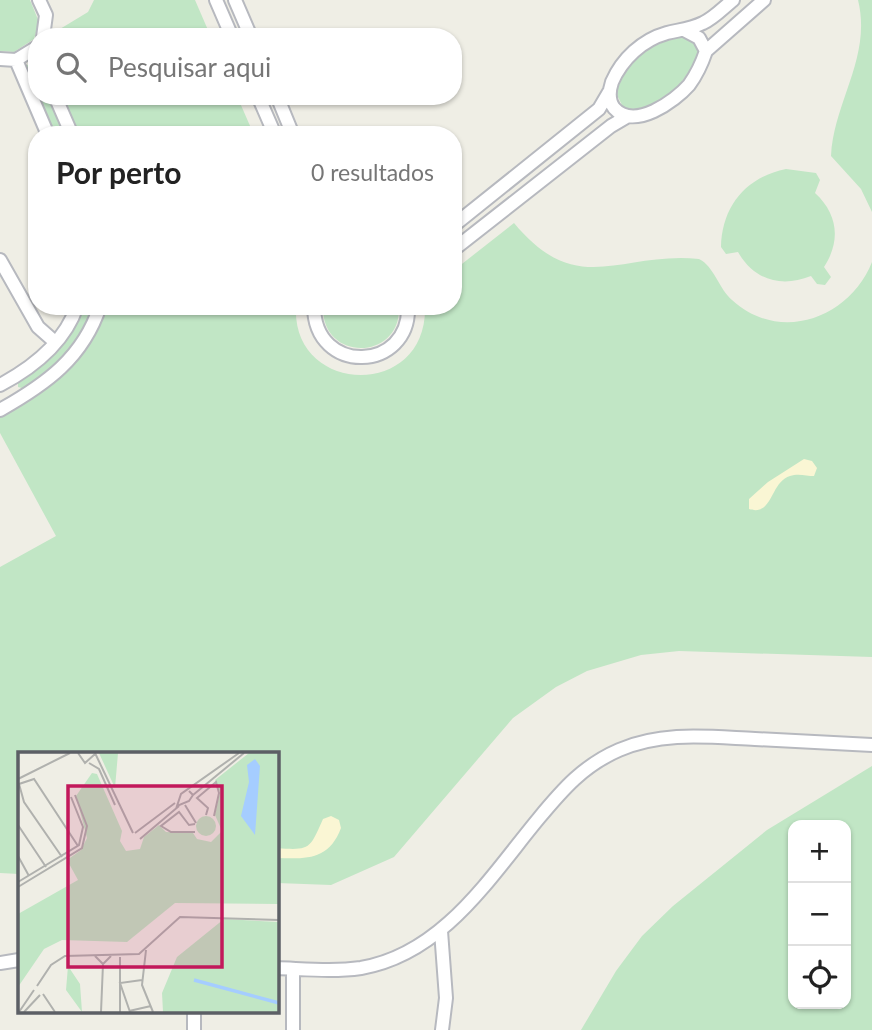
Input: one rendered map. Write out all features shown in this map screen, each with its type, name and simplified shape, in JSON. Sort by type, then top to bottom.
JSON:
[{"type":"street","points":[[216,0],[228,28]]},
{"type":"street","points":[[235,0],[247,28]]},
{"type":"street","points":[[462,219],[599,109],[623,63],[638,48],[664,34],[705,22],[733,0]]},
{"type":"street","points":[[462,243],[611,126],[628,116],[654,110],[680,94],[699,70],[706,51],[764,0]]},
{"type":"street","points":[[43,3],[47,22],[45,28]]},
{"type":"street","points":[[684,30],[699,38],[706,51]]},
{"type":"street","points":[[0,59],[16,60],[28,53]]},
{"type":"street","points":[[16,60],[28,88]]},
{"type":"street","points":[[609,92],[615,109],[628,116]]},
{"type":"street","points":[[35,105],[44,126]]},
{"type":"street","points":[[59,105],[68,126]]},
{"type":"street","points":[[262,105],[271,126]]},
{"type":"street","points":[[281,105],[289,126]]},
{"type":"street","points":[[0,260],[28,309]]},
{"type":"street","points":[[31,315],[38,327],[55,342]]},
{"type":"street","points":[[20,399],[5,383],[28,368],[55,342],[72,315]]},
{"type":"street","points":[[0,410],[62,369],[80,349],[96,315]]},
{"type":"street","points":[[316,315],[319,333],[331,347],[347,356],[365,358],[382,353],[396,342],[405,328],[407,315]]},
{"type":"street","points":[[278,968],[340,970],[376,965],[410,951],[441,931],[571,780],[594,762],[620,749],[650,740],[682,736],[872,745]]},
{"type":"street","points":[[441,931],[446,998],[442,1030]]},
{"type":"street","points":[[0,963],[18,960]]},
{"type":"street","points":[[293,969],[293,1030]]},
{"type":"street","points":[[194,1030],[195,1012]]},
{"type":"green space","points":[[0,0],[30,0],[39,22],[37,28],[28,28],[28,43],[14,52],[0,51]]},
{"type":"green space","points":[[94,0],[195,0],[207,28],[62,28],[88,12]]},
{"type":"green space","points":[[858,0],[872,0],[872,212],[861,189],[831,156],[838,116],[860,41]]},
{"type":"green space","points":[[684,37],[692,40],[699,51],[680,84],[648,108],[623,107],[616,93],[634,62],[661,43]]},
{"type":"green space","points":[[28,65],[28,81],[22,67]]},
{"type":"green space","points":[[38,105],[54,105],[62,126],[47,126]]},
{"type":"green space","points":[[64,105],[241,105],[250,126],[73,126]]},
{"type":"green space","points":[[786,169],[816,173],[820,180],[815,193],[823,201],[832,219],[835,238],[824,267],[831,277],[825,285],[817,284],[811,276],[789,281],[769,279],[752,269],[738,252],[726,254],[721,247],[726,219],[739,196],[759,179]]},
{"type":"green space","points":[[514,223],[537,246],[559,260],[580,266],[601,267],[671,258],[699,259],[709,267],[732,300],[751,313],[771,321],[792,322],[831,310],[848,298],[862,282],[872,262],[872,657],[679,651],[641,655],[587,671],[556,687],[513,718],[394,857],[331,885],[278,883],[278,752],[18,752],[18,874],[0,873],[0,567],[56,536],[0,433],[0,417],[38,393],[64,372],[84,345],[100,315],[297,315],[300,336],[314,357],[335,370],[360,375],[384,371],[405,358],[420,337],[424,315],[462,315],[462,264]]},
{"type":"green space","points":[[75,315],[90,315],[74,344],[57,363],[22,388],[18,387],[18,383],[32,374]]},
{"type":"green space","points":[[324,315],[398,315],[397,324],[388,337],[376,345],[361,348],[347,346],[334,338],[326,325]]},
{"type":"green space","points":[[872,766],[872,1030],[581,1030],[616,971],[642,936],[673,906],[767,830]]},
{"type":"sand","points":[[804,459],[812,461],[817,468],[814,476],[799,475],[783,479],[763,508],[749,509],[749,499],[768,482]]},
{"type":"sand","points":[[331,816],[339,820],[341,828],[330,846],[316,855],[278,858],[278,848],[297,849],[308,846],[323,819]]}]
